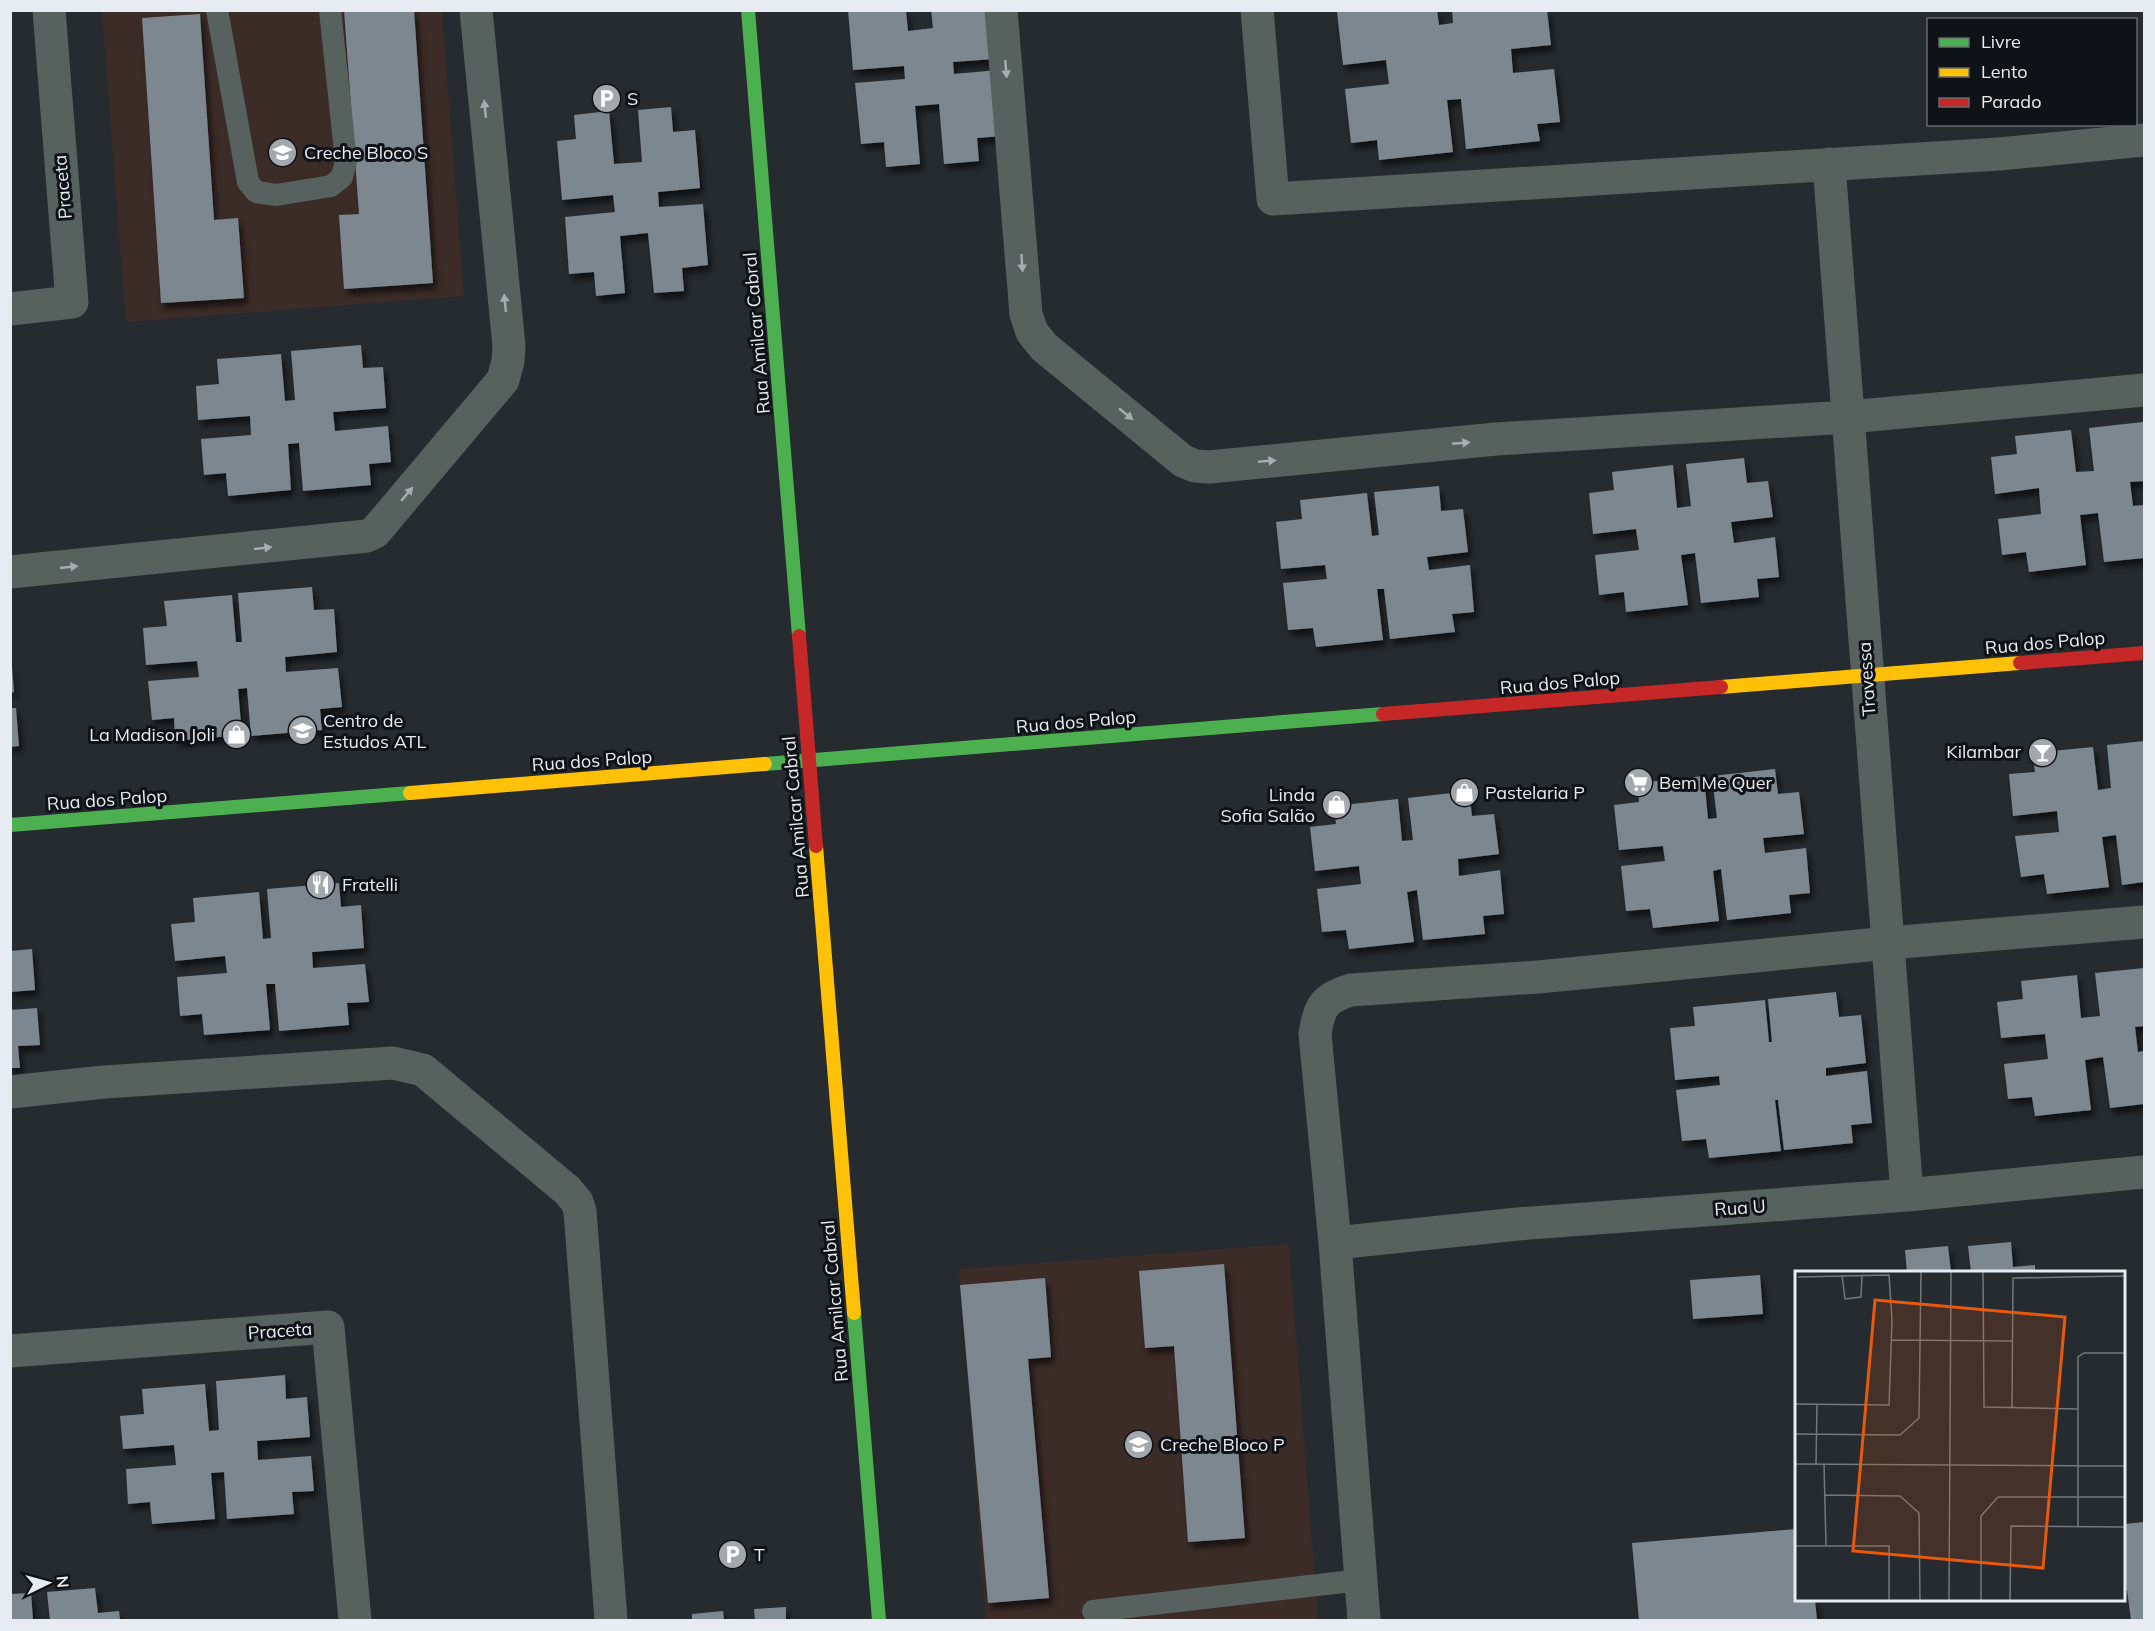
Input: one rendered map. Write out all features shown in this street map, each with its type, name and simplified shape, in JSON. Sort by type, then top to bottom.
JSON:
[{"type":"street","name":"Praceta","points":[[10,309],[72,302],[49,10]]},
{"type":"street","points":[[10,572],[367,536],[375,532],[503,380],[509,346],[476,10]]},
{"type":"street","name":"Rua Amilcar Cabral","points":[[748,10],[879,1620]]},
{"type":"street","points":[[1001,10],[1026,314],[1032,332],[1044,347],[1184,461],[1195,466],[1209,467],[1496,439],[1848,417],[2145,390]]},
{"type":"street","points":[[1257,10],[1273,199],[1999,154],[2145,140]]},
{"type":"street","name":"Travessa","points":[[1829,164],[1907,1195]]},
{"type":"street","name":"Rua dos Palop","points":[[10,825],[2145,653]]},
{"type":"street","points":[[1364,1620],[1335,1243],[1315,1034],[1318,1014],[1324,1004],[1337,995],[1351,990],[1538,977],[1888,943],[2145,922]]},
{"type":"street","points":[[10,1092],[104,1082],[393,1063],[409,1065],[423,1070],[567,1190],[577,1202],[580,1211],[611,1620]]},
{"type":"street","name":"Rua U","points":[[1335,1243],[1518,1224],[1907,1195],[2145,1172]]},
{"type":"street","name":"Praceta","points":[[10,1351],[328,1327],[355,1620]]},
{"type":"lane","points":[[217,10],[248,182],[256,192],[276,195],[331,186],[342,177],[346,161],[330,10]]},
{"type":"lane","points":[[1093,1611],[1361,1580]]},
{"type":"shaded area","name":"Creche Bloco S","points":[[102,11],[442,11],[464,296],[126,322]]},
{"type":"shaded area","name":"Creche Bloco P","points":[[1289,1244],[1318,1620],[986,1620],[959,1269]]},
{"type":"building","points":[[344,10],[414,10],[433,283],[344,289],[339,215],[359,214]]},
{"type":"building","points":[[848,10],[906,10],[908,31],[933,28],[931,10],[990,10],[994,59],[953,62],[954,74],[998,70],[1003,136],[977,138],[979,161],[944,164],[939,104],[915,106],[920,164],[886,167],[884,142],[861,144],[855,83],[905,79],[904,66],[853,70]]},
{"type":"building","points":[[1437,10],[1439,25],[1453,23],[1452,10],[1547,10],[1551,45],[1511,49],[1513,73],[1554,69],[1560,122],[1537,124],[1540,141],[1466,149],[1461,99],[1447,100],[1453,152],[1379,160],[1377,140],[1351,143],[1345,89],[1389,84],[1386,60],[1343,65],[1337,12]]},
{"type":"building","points":[[200,14],[214,220],[238,218],[244,298],[161,303],[142,18]]},
{"type":"building","points":[[671,107],[673,132],[695,130],[700,188],[658,192],[659,207],[703,204],[708,265],[682,268],[684,291],[654,293],[648,233],[620,236],[625,293],[596,296],[594,272],[569,274],[565,217],[615,212],[613,195],[562,200],[557,141],[576,139],[574,115],[609,111],[614,164],[642,162],[638,110]]},
{"type":"building","points":[[361,345],[363,368],[383,367],[386,408],[333,412],[335,431],[388,426],[391,462],[369,464],[371,485],[303,491],[299,443],[288,444],[291,490],[228,496],[226,473],[204,475],[201,439],[251,435],[250,416],[198,420],[196,386],[219,384],[217,359],[281,354],[285,401],[295,400],[291,351]]},
{"type":"building","points":[[2143,422],[2144,481],[2130,482],[2133,506],[2144,505],[2144,558],[2104,562],[2098,513],[2080,515],[2086,565],[2029,572],[2026,552],[2002,555],[1998,519],[2041,514],[2039,488],[1995,494],[1991,457],[2017,454],[2015,436],[2071,430],[2076,472],[2094,471],[2089,428]]},
{"type":"building","points":[[1744,458],[1747,483],[1768,481],[1773,517],[1731,522],[1734,543],[1775,537],[1779,577],[1757,579],[1759,597],[1701,603],[1695,553],[1681,555],[1688,605],[1626,612],[1624,592],[1599,595],[1595,555],[1639,550],[1636,529],[1593,534],[1589,493],[1614,490],[1612,472],[1673,465],[1677,508],[1691,506],[1686,464]]},
{"type":"building","points":[[1439,486],[1441,511],[1463,509],[1468,552],[1427,557],[1429,570],[1470,565],[1474,612],[1452,614],[1455,632],[1390,639],[1384,589],[1377,589],[1383,640],[1316,647],[1313,628],[1288,630],[1283,583],[1327,579],[1325,565],[1281,569],[1276,522],[1302,519],[1300,500],[1367,493],[1372,536],[1379,535],[1374,492]]},
{"type":"building","points":[[312,587],[314,610],[334,609],[337,652],[285,657],[286,672],[338,668],[342,707],[320,709],[322,730],[251,736],[247,688],[238,689],[242,735],[175,741],[174,718],[152,720],[148,681],[199,677],[197,661],[146,665],[143,628],[167,626],[164,601],[232,595],[236,642],[242,642],[238,593]]},
{"type":"building","points":[[10,666],[12,666],[14,692],[10,693]]},
{"type":"building","points":[[10,708],[16,708],[19,746],[10,747]]},
{"type":"building","points":[[2144,741],[2144,882],[2122,885],[2116,835],[2102,837],[2109,887],[2047,894],[2044,874],[2021,877],[2015,836],[2059,832],[2057,811],[2013,816],[2009,774],[2035,772],[2032,753],[2093,747],[2098,790],[2111,788],[2107,745]]},
{"type":"building","points":[[1775,769],[1778,794],[1799,792],[1804,834],[1763,838],[1765,853],[1806,848],[1810,893],[1789,895],[1791,913],[1727,920],[1721,869],[1713,871],[1719,921],[1653,928],[1650,909],[1626,911],[1621,866],[1665,861],[1663,846],[1619,850],[1614,805],[1639,802],[1638,783],[1704,776],[1708,819],[1717,818],[1712,776]]},
{"type":"building","points":[[1469,791],[1472,816],[1494,814],[1499,854],[1458,859],[1459,876],[1500,870],[1504,914],[1483,916],[1485,934],[1423,940],[1417,890],[1407,892],[1414,942],[1349,949],[1346,930],[1322,932],[1317,889],[1361,884],[1359,866],[1315,871],[1310,827],[1336,824],[1334,806],[1398,799],[1402,841],[1413,840],[1408,798]]},
{"type":"building","points":[[339,883],[341,907],[361,905],[364,948],[312,952],[313,968],[365,964],[369,1002],[347,1003],[349,1025],[279,1031],[275,984],[266,984],[270,1030],[204,1035],[202,1014],[180,1016],[177,977],[227,973],[225,956],[175,961],[171,924],[195,922],[193,898],[259,892],[263,939],[271,938],[267,889]]},
{"type":"building","points":[[32,949],[35,990],[10,992],[10,951]]},
{"type":"building","points":[[2144,968],[2144,1026],[2135,1027],[2138,1052],[2144,1051],[2144,1104],[2110,1108],[2103,1057],[2085,1060],[2091,1110],[2035,1116],[2032,1097],[2008,1099],[2004,1064],[2048,1059],[2045,1034],[2001,1038],[1997,1002],[2023,999],[2021,981],[2077,975],[2081,1018],[2100,1016],[2095,973]]},
{"type":"building","points":[[1836,992],[1839,1017],[1861,1015],[1866,1063],[1826,1068],[1826,1076],[1867,1071],[1872,1123],[1851,1125],[1853,1143],[1784,1150],[1778,1100],[1775,1100],[1781,1151],[1709,1158],[1706,1139],[1682,1141],[1676,1090],[1720,1085],[1719,1076],[1675,1080],[1670,1028],[1695,1026],[1693,1007],[1765,1000],[1769,1042],[1772,1042],[1768,999]]},
{"type":"building","points":[[37,1008],[40,1045],[18,1046],[20,1068],[10,1068],[10,1010]]},
{"type":"building","points":[[2011,1242],[2013,1267],[2035,1265],[2035,1271],[1971,1271],[1968,1246]]},
{"type":"building","points":[[1948,1246],[1951,1271],[1907,1271],[1905,1250]]},
{"type":"building","points":[[1224,1264],[1245,1538],[1188,1542],[1174,1346],[1145,1348],[1139,1271]]},
{"type":"building","points":[[1760,1275],[1763,1314],[1693,1319],[1690,1280]]},
{"type":"building","points":[[1045,1278],[1051,1357],[1028,1359],[1049,1598],[988,1603],[960,1285]]},
{"type":"building","points":[[285,1375],[286,1399],[307,1397],[310,1437],[257,1441],[258,1460],[311,1456],[314,1491],[292,1492],[294,1514],[227,1519],[224,1472],[211,1473],[215,1519],[152,1524],[150,1502],[128,1504],[126,1469],[176,1465],[174,1445],[123,1449],[120,1416],[144,1414],[142,1389],[205,1384],[209,1431],[219,1430],[216,1381]]},
{"type":"building","points":[[2144,1522],[2144,1620],[2131,1620],[2127,1590],[2125,1590],[2125,1524]]},
{"type":"building","points":[[1795,1529],[1795,1601],[1815,1601],[1817,1620],[1639,1620],[1632,1543]]},
{"type":"building","points":[[95,1588],[98,1613],[119,1611],[120,1620],[50,1620],[47,1592]]},
{"type":"building","points":[[31,1593],[33,1620],[10,1620],[10,1594]]},
{"type":"building","points":[[786,1607],[786,1620],[755,1620],[754,1609]]},
{"type":"building","points":[[723,1611],[724,1620],[692,1620],[692,1614]]},
{"type":"traffic: fast","points":[[748,10],[799,636]]},
{"type":"traffic: fast","points":[[765,764],[1383,714]]},
{"type":"traffic: fast","points":[[10,825],[410,793]]},
{"type":"traffic: fast","points":[[854,1313],[879,1620]]},
{"type":"traffic: slow","points":[[1721,687],[2020,663]]},
{"type":"traffic: slow","points":[[410,793],[765,764]]},
{"type":"traffic: slow","points":[[816,846],[854,1313]]},
{"type":"traffic: jam","points":[[799,636],[816,846]]},
{"type":"traffic: jam","points":[[2020,663],[2144,653]]},
{"type":"traffic: jam","points":[[1383,714],[1721,687]]},
{"type":"place","name":"S","points":[[606,99]]},
{"type":"place","name":"Creche Bloco S","points":[[283,153]]},
{"type":"place","name":"Centro de Estudos ATL","points":[[302,731]]},
{"type":"place","name":"La Madison Joli","points":[[236,735]]},
{"type":"place","name":"Kilambar","points":[[2042,752]]},
{"type":"place","name":"Bem Me Quer","points":[[1638,783]]},
{"type":"place","name":"Pastelaria P","points":[[1464,793]]},
{"type":"place","name":"Linda Sofia Salão","points":[[1336,805]]},
{"type":"place","name":"Fratelli","points":[[321,885]]},
{"type":"place","name":"Creche Bloco P","points":[[1139,1445]]},
{"type":"place","name":"T","points":[[733,1555]]}]
